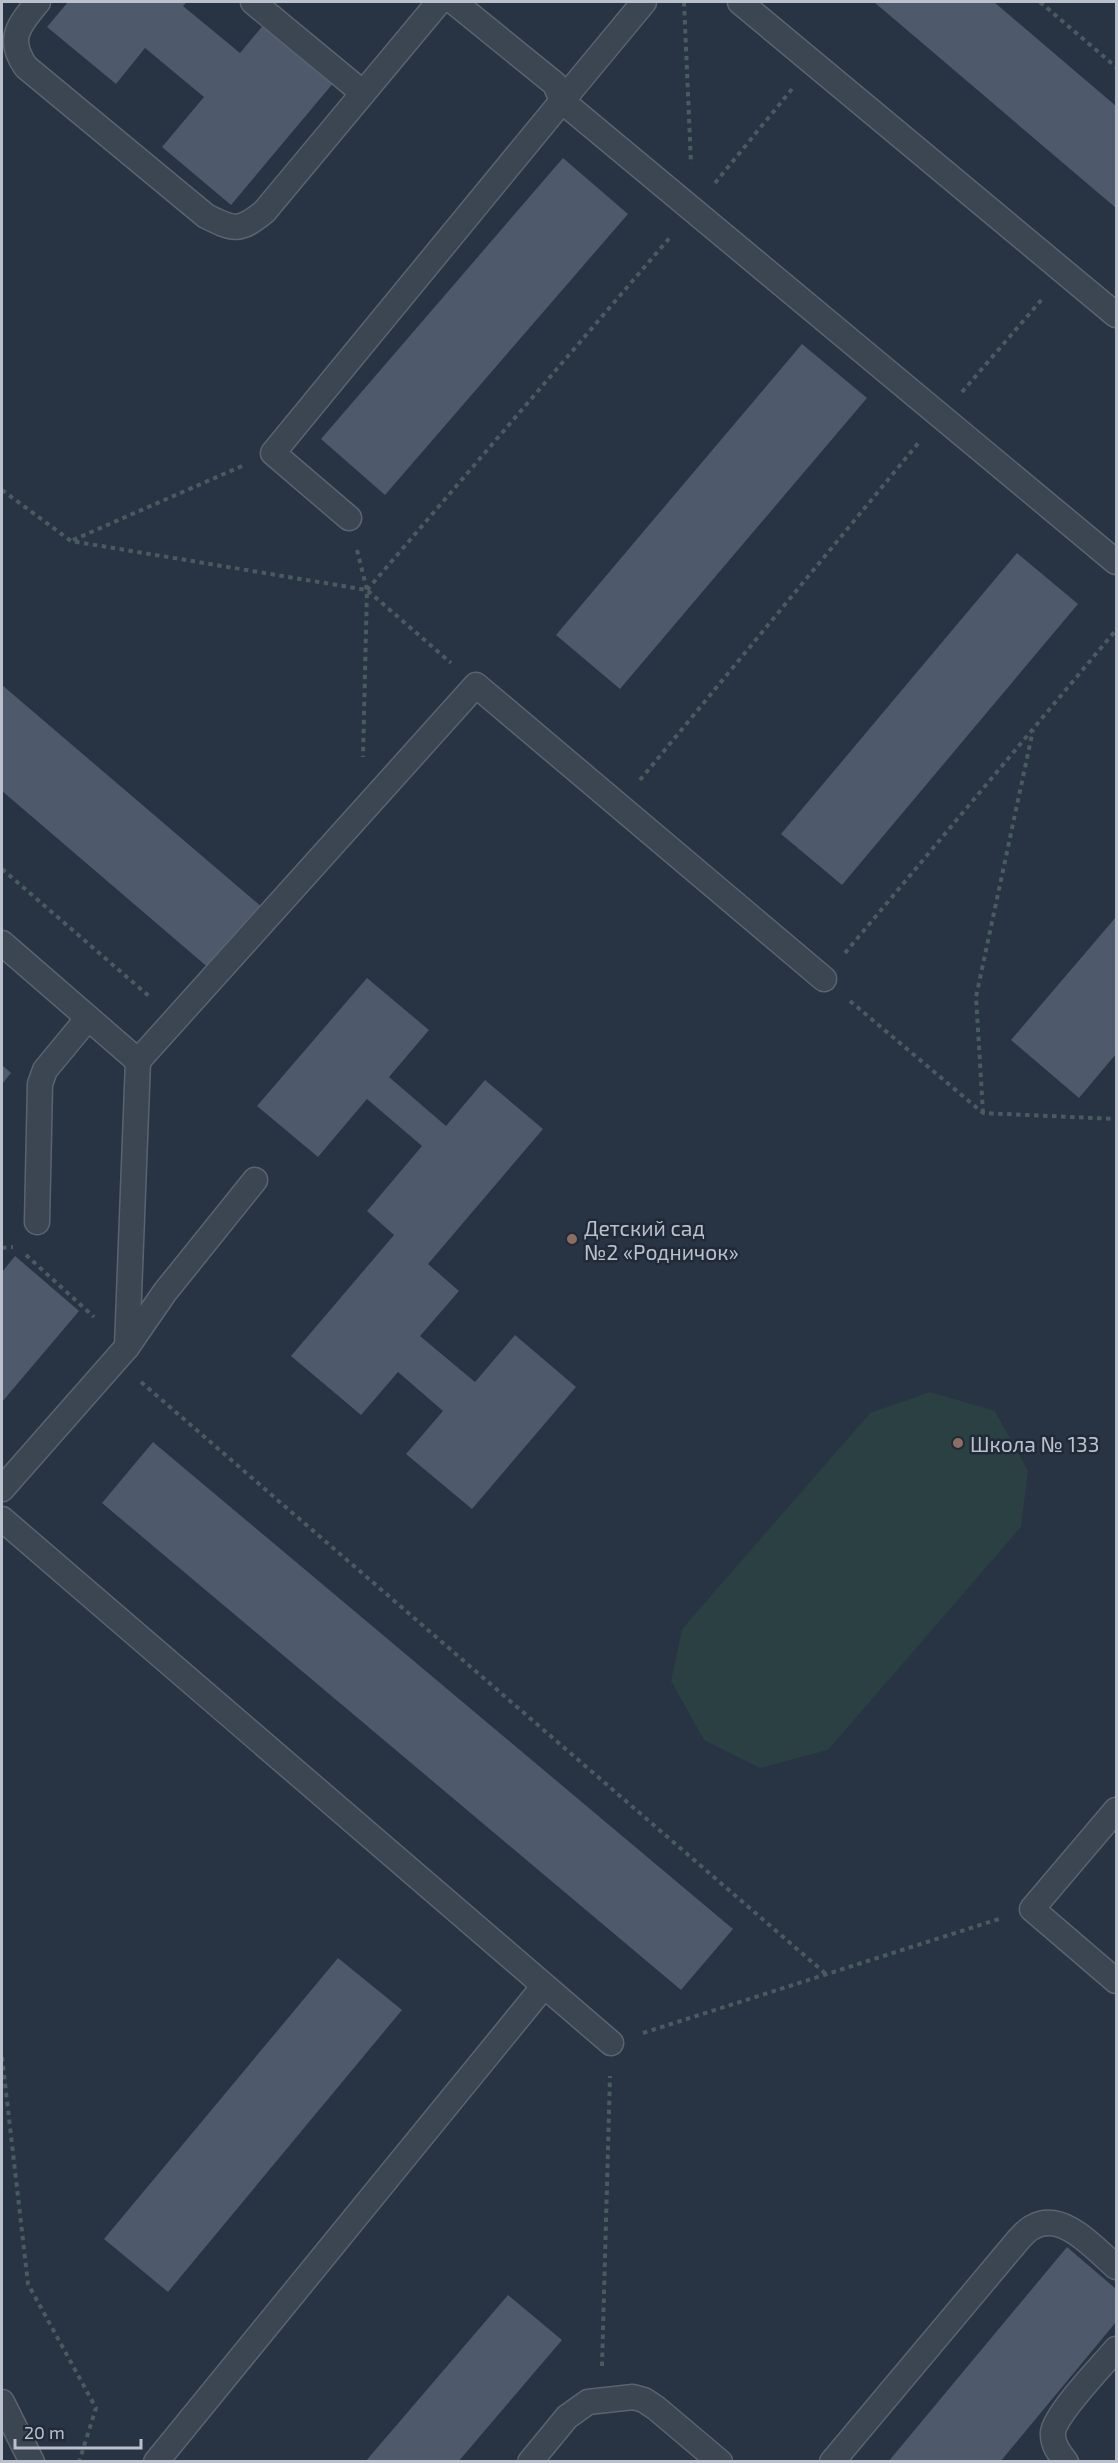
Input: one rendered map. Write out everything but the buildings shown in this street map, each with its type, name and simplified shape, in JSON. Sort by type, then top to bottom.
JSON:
[{"type":"lane","points":[[38,2],[22,21],[15,37],[17,55],[26,67],[206,216],[228,227],[248,225],[264,212],[439,2]]},
{"type":"lane","points":[[253,2],[363,93]]},
{"type":"lane","points":[[454,2],[555,84],[562,101],[1116,562]]},
{"type":"lane","points":[[349,518],[273,453],[644,2]]},
{"type":"lane","points":[[740,2],[1116,315]]},
{"type":"lane","points":[[121,1353],[138,1061],[476,685],[824,979]]},
{"type":"lane","points":[[5,952],[138,1061]]},
{"type":"lane","points":[[37,1222],[40,1084],[45,1070],[88,1018]]},
{"type":"lane","points":[[2,1489],[121,1353],[165,1292],[255,1180]]},
{"type":"lane","points":[[2,1519],[610,2043]]},
{"type":"lane","points":[[1116,1810],[1032,1909],[1116,1981]]},
{"type":"lane","points":[[156,2462],[544,1986]]},
{"type":"lane","points":[[832,2462],[1019,2239],[1034,2226],[1053,2222],[1072,2229],[1116,2267]]},
{"type":"lane","points":[[1066,2462],[1054,2446],[1053,2431],[1060,2415],[1116,2349]]},
{"type":"lane","points":[[530,2462],[576,2409],[588,2402],[633,2397],[644,2400],[720,2462]]},
{"type":"lane","points":[[2,2402],[32,2462]]},
{"type":"path","points":[[684,2],[693,210]]},
{"type":"path","points":[[1040,2],[1116,67]]},
{"type":"path","points":[[367,590],[693,210],[814,63]]},
{"type":"path","points":[[618,805],[1065,272]]},
{"type":"path","points":[[71,541],[273,453]]},
{"type":"path","points":[[2,490],[71,541],[367,590],[476,685]]},
{"type":"path","points":[[349,518],[367,590],[362,812]]},
{"type":"path","points":[[1116,630],[824,979],[983,1113],[1116,1119]]},
{"type":"path","points":[[983,1113],[976,997],[1034,729]]},
{"type":"path","points":[[2,869],[176,1019]]},
{"type":"path","points":[[2,1248],[17,1247]]},
{"type":"path","points":[[24,1253],[121,1353],[826,1974]]},
{"type":"path","points":[[601,2400],[610,2043],[1032,1909]]},
{"type":"path","points":[[2,2057],[28,2284],[96,2408],[79,2462]]},
{"type":"green space","points":[[930,1392],[995,1411],[1028,1471],[1021,1527],[828,1750],[760,1768],[704,1740],[671,1681],[682,1629],[870,1413]]},
{"type":"place","name":"Детский сад №2 «Родничок»","points":[[572,1239]]},
{"type":"place","name":"Школа № 133","points":[[958,1443]]}]
